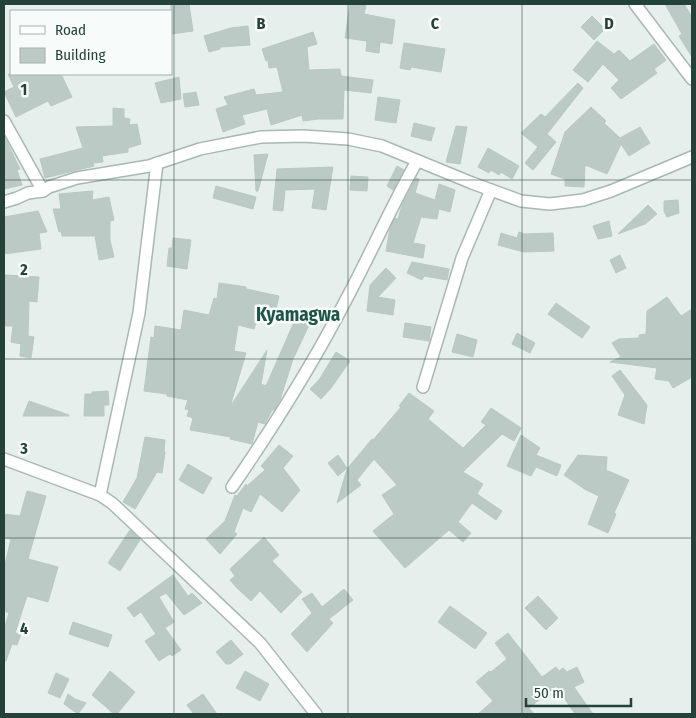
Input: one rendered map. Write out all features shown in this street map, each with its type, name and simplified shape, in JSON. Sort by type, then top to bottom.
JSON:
[{"type":"street","points":[[635,4],[692,79]]},
{"type":"street","points":[[4,121],[43,192]]},
{"type":"street","points":[[4,202],[28,193],[43,192],[49,187],[77,178],[149,166],[200,149],[261,137],[303,136],[348,139],[382,146],[521,201],[550,204],[583,200],[611,191],[692,157]]},
{"type":"street","points":[[232,487],[267,436],[348,297],[398,194],[418,161]]},
{"type":"street","points":[[100,495],[139,313],[157,163]]},
{"type":"street","points":[[423,387],[462,258],[491,190]]},
{"type":"street","points":[[4,459],[100,495],[112,503],[260,643],[316,714]]},
{"type":"building","points":[[171,4],[189,4],[193,31],[172,34]]},
{"type":"building","points":[[350,4],[366,5],[364,14],[395,20],[392,44],[380,42],[379,53],[366,51],[367,41],[345,38]]},
{"type":"building","points":[[665,4],[684,4],[692,17],[692,57],[679,36],[682,34]]},
{"type":"building","points":[[592,16],[605,29],[594,40],[581,27]]},
{"type":"building","points":[[248,26],[250,45],[220,47],[220,49],[209,52],[204,36],[231,28]]},
{"type":"building","points":[[313,32],[317,44],[307,47],[309,70],[340,69],[341,76],[373,80],[371,93],[344,90],[343,119],[303,121],[302,115],[271,125],[267,109],[242,115],[245,124],[223,132],[216,109],[228,105],[224,97],[254,89],[256,95],[283,92],[277,67],[269,68],[268,60],[266,61],[262,49]]},
{"type":"building","points":[[597,41],[614,54],[619,50],[630,61],[654,44],[666,60],[654,69],[657,73],[621,99],[611,88],[619,80],[603,64],[588,82],[573,70]]},
{"type":"building","points":[[404,43],[445,49],[441,72],[411,67],[410,70],[400,68]]},
{"type":"building","points":[[8,74],[61,75],[72,97],[51,106],[48,101],[16,117],[4,92],[14,87]]},
{"type":"building","points":[[179,77],[181,99],[161,103],[155,83]]},
{"type":"building","points":[[578,83],[583,88],[547,134],[556,142],[533,170],[525,163],[538,147],[521,133],[541,114],[545,117]]},
{"type":"building","points":[[196,92],[199,105],[185,107],[183,94]]},
{"type":"building","points":[[378,97],[400,100],[396,123],[375,120]]},
{"type":"building","points":[[591,107],[620,138],[640,127],[650,143],[629,156],[621,144],[607,174],[585,165],[584,187],[565,186],[565,179],[551,174],[565,132]]},
{"type":"building","points":[[113,108],[124,109],[124,118],[130,119],[129,125],[137,124],[141,144],[128,148],[128,152],[102,156],[103,162],[93,163],[94,166],[45,178],[40,159],[83,148],[76,127],[113,126]]},
{"type":"building","points":[[414,123],[435,128],[431,141],[411,136]]},
{"type":"building","points":[[456,126],[467,127],[460,164],[446,162]]},
{"type":"building","points":[[4,136],[20,169],[17,170],[22,185],[4,189]]},
{"type":"building","points":[[488,148],[519,166],[512,179],[501,172],[499,175],[491,170],[489,173],[478,167]]},
{"type":"building","points":[[268,154],[258,191],[256,191],[254,155]]},
{"type":"building","points":[[397,166],[404,170],[393,190],[387,186]]},
{"type":"building","points":[[333,167],[326,210],[312,208],[315,189],[285,190],[283,211],[273,210],[277,169]]},
{"type":"building","points":[[351,176],[368,177],[367,191],[350,190]]},
{"type":"building","points":[[416,178],[419,179],[415,193],[435,200],[439,184],[455,190],[450,212],[439,209],[437,219],[421,217],[413,243],[425,245],[423,258],[386,251],[390,228],[395,218],[398,219],[402,205]]},
{"type":"building","points":[[216,186],[256,197],[253,209],[213,198]]},
{"type":"building","points":[[93,191],[92,200],[109,197],[114,220],[110,221],[110,240],[114,257],[99,260],[95,236],[62,236],[61,231],[59,232],[53,209],[61,209],[59,194]]},
{"type":"building","points":[[678,200],[679,213],[667,217],[664,211],[664,201]]},
{"type":"building","points":[[648,205],[657,214],[645,224],[618,234]]},
{"type":"building","points":[[38,211],[47,232],[39,233],[41,249],[4,254],[4,217]]},
{"type":"building","points":[[609,221],[612,236],[598,239],[593,226]]},
{"type":"building","points":[[519,232],[525,234],[553,233],[554,251],[524,252],[498,245],[501,233],[517,238]]},
{"type":"building","points":[[173,238],[191,240],[187,269],[167,266],[169,248],[172,248]]},
{"type":"building","points":[[620,255],[626,268],[616,273],[610,260]]},
{"type":"building","points":[[412,262],[449,269],[447,280],[424,276],[422,280],[407,273]]},
{"type":"building","points":[[386,268],[396,278],[378,297],[395,300],[393,315],[367,311],[370,285]]},
{"type":"building","points":[[5,275],[39,277],[37,302],[29,301],[28,336],[34,337],[31,358],[20,356],[21,344],[11,342],[13,326],[4,326]]},
{"type":"building","points":[[219,283],[246,287],[246,289],[279,296],[276,309],[261,306],[254,329],[238,325],[234,351],[246,353],[230,407],[267,350],[261,384],[266,386],[298,313],[312,319],[293,359],[280,400],[265,424],[258,422],[252,444],[230,439],[231,437],[190,430],[193,418],[187,416],[189,410],[185,409],[188,400],[167,396],[167,394],[144,391],[151,337],[154,338],[155,326],[181,330],[184,310],[209,315],[214,298],[217,299]]},
{"type":"building","points":[[667,297],[681,316],[692,309],[692,377],[673,388],[669,381],[655,379],[657,368],[610,362],[621,357],[612,343],[619,339],[639,338],[639,335],[646,334],[647,311]]},
{"type":"building","points":[[556,303],[590,327],[582,338],[548,314]]},
{"type":"building","points":[[405,323],[431,327],[429,341],[403,337]]},
{"type":"building","points":[[517,333],[535,343],[530,353],[512,344]]},
{"type":"building","points":[[457,334],[477,340],[473,357],[452,352]]},
{"type":"building","points":[[336,352],[350,361],[321,399],[310,389],[319,380]]},
{"type":"building","points":[[620,370],[647,405],[644,424],[618,415],[625,395],[612,376]]},
{"type":"building","points":[[108,391],[109,405],[104,405],[104,416],[84,416],[85,394]]},
{"type":"building","points":[[409,393],[434,411],[428,419],[463,448],[486,425],[481,422],[491,408],[521,428],[514,441],[502,434],[467,468],[461,465],[466,469],[463,472],[483,484],[477,494],[502,511],[496,520],[472,503],[458,522],[471,533],[463,542],[449,530],[405,568],[373,531],[394,514],[382,495],[397,485],[374,459],[357,480],[361,485],[337,503],[347,469],[401,407],[399,406]]},
{"type":"building","points":[[29,401],[69,415],[69,416],[23,416]]},
{"type":"building","points":[[521,435],[540,448],[536,455],[561,465],[557,476],[536,467],[531,476],[507,466]]},
{"type":"building","points":[[145,437],[165,440],[165,452],[162,473],[157,472],[135,509],[123,502],[137,478]]},
{"type":"building","points":[[279,445],[293,456],[283,468],[300,490],[282,512],[260,494],[251,512],[243,508],[234,532],[237,534],[220,554],[206,539],[225,521],[235,495],[237,496],[246,484],[247,486],[265,470],[261,466]]},
{"type":"building","points":[[338,455],[347,468],[338,476],[328,463]]},
{"type":"building","points":[[578,455],[607,457],[606,470],[629,480],[614,513],[616,514],[608,533],[588,524],[599,496],[586,490],[564,475]]},
{"type":"building","points":[[188,464],[212,478],[203,494],[179,480]]},
{"type":"building","points":[[27,491],[46,496],[28,559],[58,567],[48,602],[27,596],[15,633],[21,634],[17,645],[12,644],[6,661],[4,661],[4,629],[9,613],[4,611],[4,569],[11,539],[4,538],[4,514],[20,516]]},
{"type":"building","points":[[130,530],[140,540],[120,571],[108,563]]},
{"type":"building","points":[[264,537],[279,555],[272,561],[302,592],[281,613],[260,591],[251,601],[230,580],[235,576],[230,569]]},
{"type":"building","points":[[173,575],[188,596],[192,593],[202,603],[184,615],[166,593],[159,597],[174,622],[165,628],[181,650],[159,661],[145,641],[156,634],[141,612],[134,617],[127,608]]},
{"type":"building","points":[[344,589],[353,600],[329,619],[333,623],[307,652],[291,634],[312,613],[302,599],[312,593],[322,607]]},
{"type":"building","points":[[538,596],[558,618],[546,630],[525,608]]},
{"type":"building","points":[[450,606],[487,633],[475,649],[438,622]]},
{"type":"building","points":[[73,622],[112,635],[108,647],[69,634]]},
{"type":"building","points":[[508,633],[542,677],[556,667],[559,671],[563,668],[567,672],[577,667],[584,682],[574,687],[593,714],[575,714],[556,686],[529,708],[534,714],[478,714],[493,701],[476,682],[507,659],[495,643]]},
{"type":"building","points":[[231,640],[243,654],[230,664],[226,664],[216,652]]},
{"type":"building","points":[[110,671],[135,692],[117,714],[114,714],[92,695]]},
{"type":"building","points":[[245,671],[269,684],[260,701],[236,688]]},
{"type":"building","points":[[56,673],[69,679],[60,698],[48,693]]},
{"type":"building","points":[[68,694],[86,703],[78,714],[64,704]]},
{"type":"building","points":[[203,694],[217,714],[194,714],[187,705]]},
{"type":"district","name":"Kyamagwa","points":[[298,314]]}]
